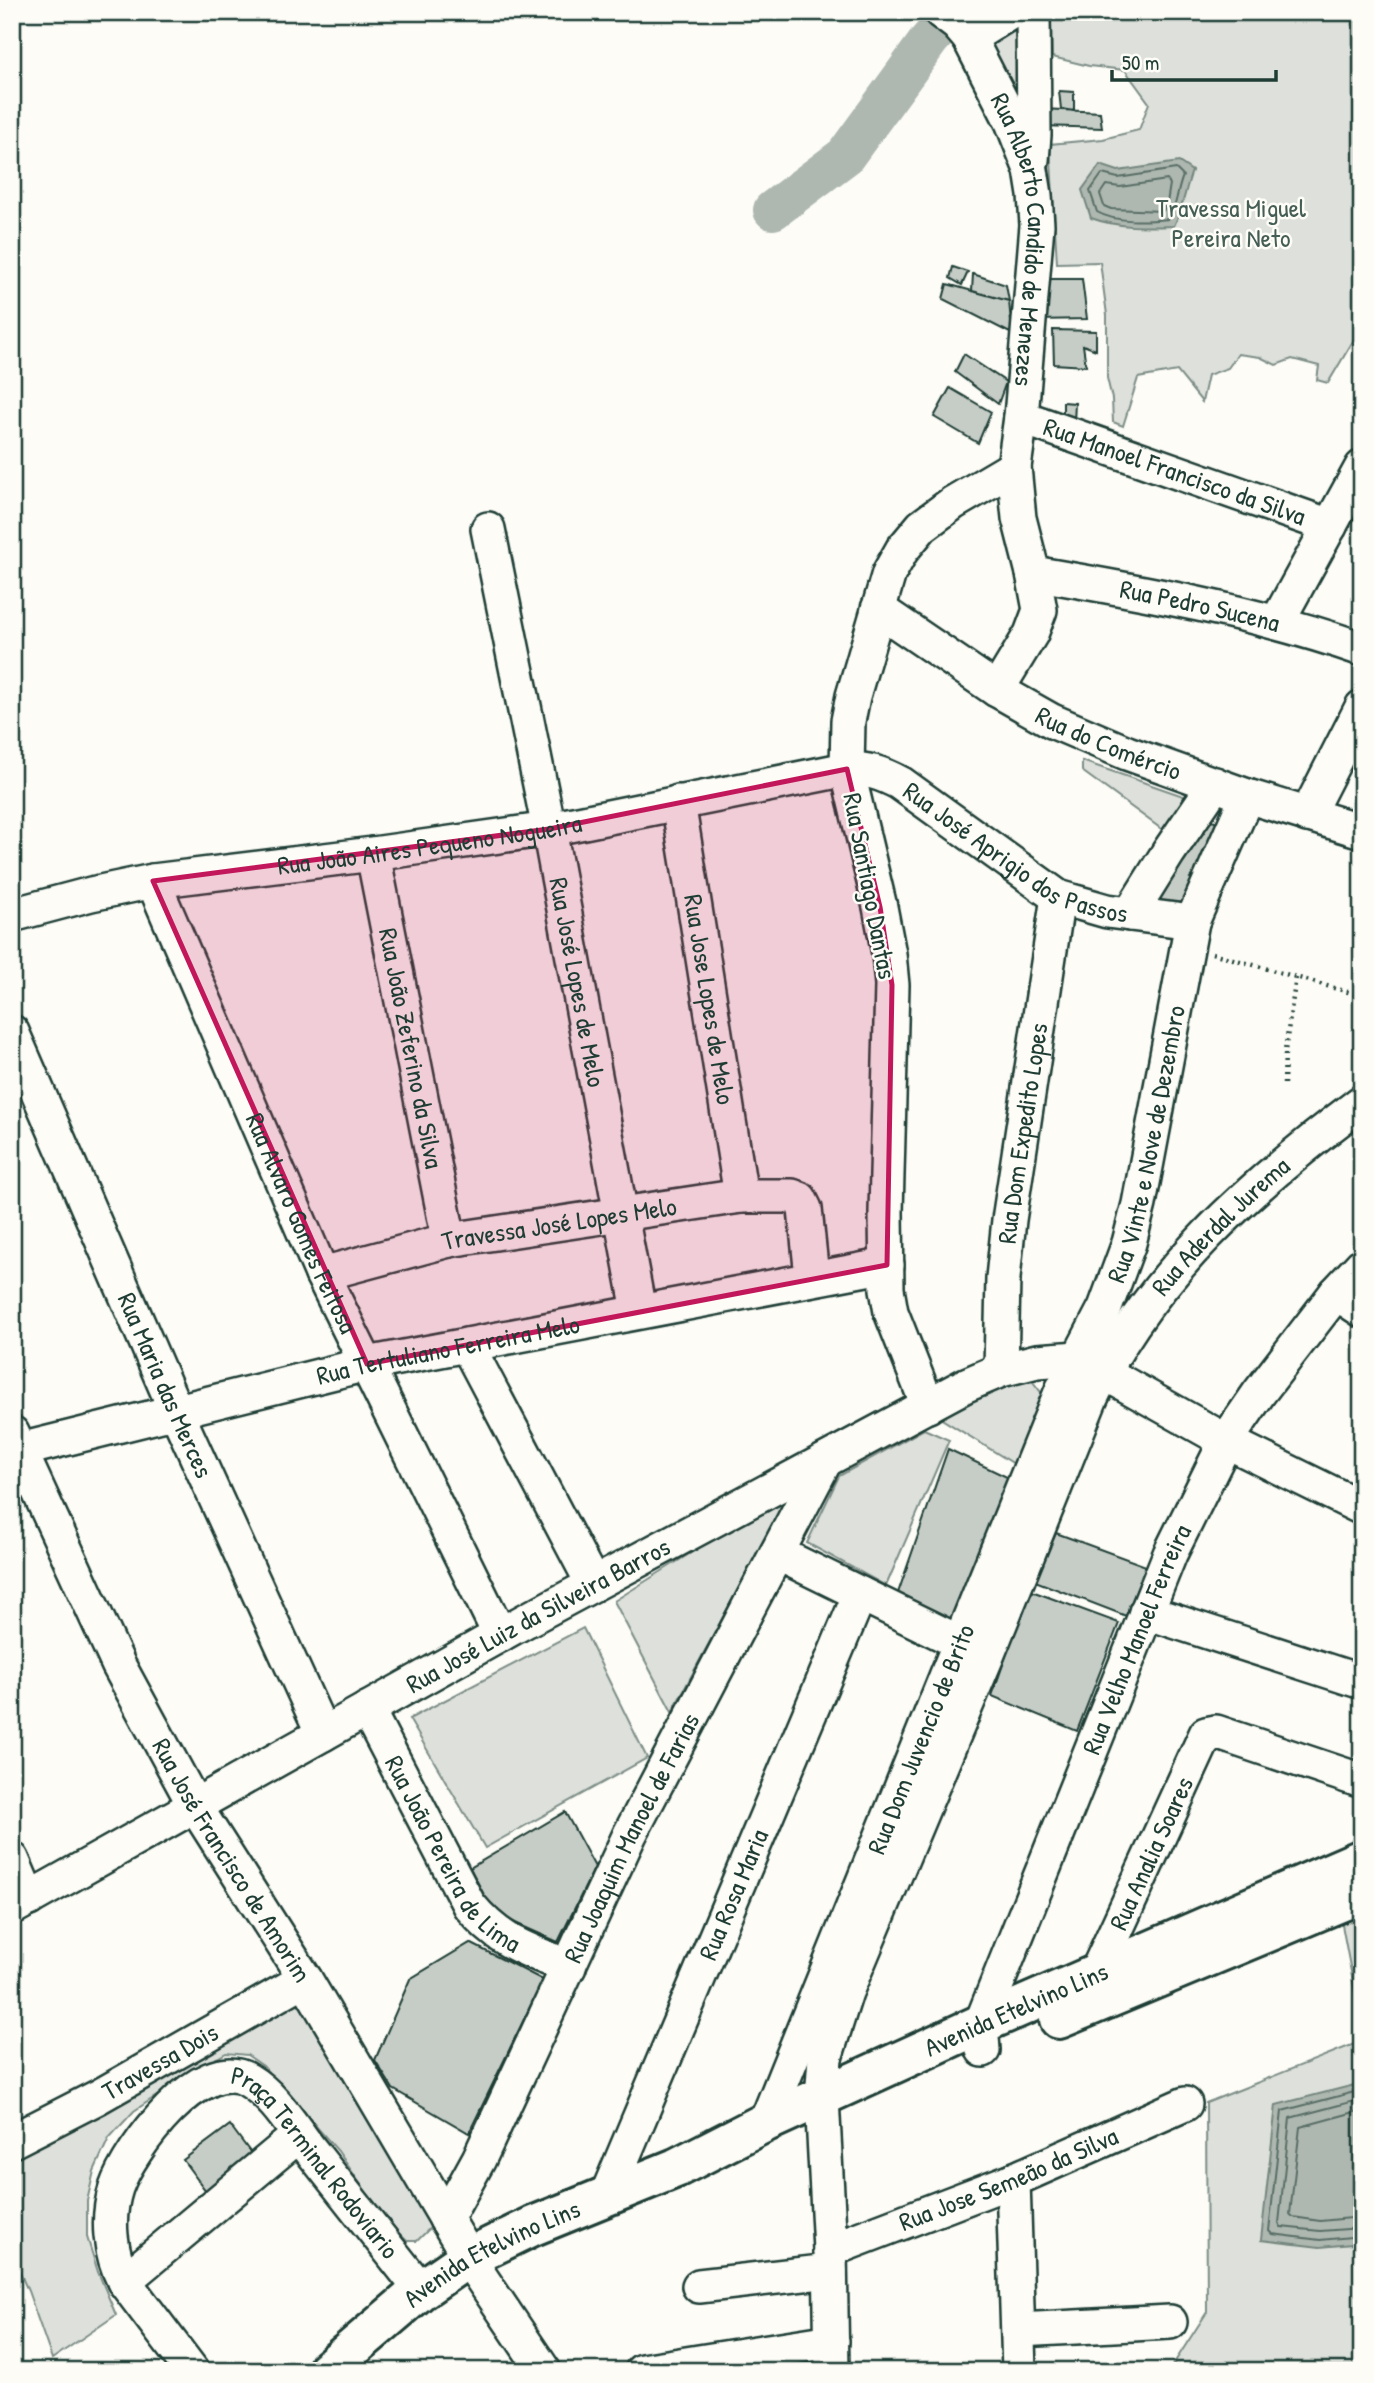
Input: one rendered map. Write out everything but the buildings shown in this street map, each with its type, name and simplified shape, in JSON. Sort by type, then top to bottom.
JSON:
[{"type":"main road","name":"Avenida Etelvino Lins","points":[[677,2168],[730,2155],[822,2108],[1361,1869]]},
{"type":"main road","name":"Avenida Etelvino Lins","points":[[982,2037],[1095,1976],[1361,1869]]},
{"type":"main road","name":"Avenida Etelvino Lins","points":[[326,2371],[421,2290],[469,2257],[607,2195],[677,2168],[766,2122],[822,2108]]},
{"type":"street","points":[[956,25],[1011,12]]},
{"type":"street","points":[[1031,170],[1034,135],[1034,12]]},
{"type":"street","name":"Rua Alberto Candido de Menezes","points":[[956,25],[1012,122],[1031,170],[1037,225],[1021,417],[1014,467],[1019,518],[1034,573],[1040,610],[1037,622],[997,690]]},
{"type":"street","name":"Rua Manoel Francisco da Silva","points":[[1021,417],[1330,526]]},
{"type":"street","name":"Rua Santiago Dantas","points":[[928,1406],[891,1311],[887,1265],[892,985],[880,906],[846,769],[848,720],[889,573],[902,550],[922,526],[953,503],[1014,467]]},
{"type":"street","points":[[1277,622],[1362,467]]},
{"type":"street","name":"Rua José Lopes de Melo","points":[[488,530],[550,829],[639,1311]]},
{"type":"street","name":"Rua Pedro Sucena","points":[[1034,573],[1130,589],[1277,622],[1362,649]]},
{"type":"street","name":"Rua do Comércio","points":[[878,609],[997,690],[1052,721],[1127,753],[1247,796],[1362,831]]},
{"type":"street","points":[[1307,815],[1362,707]]},
{"type":"street","name":"Rua João Aires Pequeno Nogueira","points":[[12,915],[153,881],[550,829],[846,769]]},
{"type":"street","name":"Rua José Aprigio dos Passos","points":[[846,769],[869,769],[900,783],[1058,897],[1082,905],[1130,914],[1190,934]]},
{"type":"street","points":[[1130,914],[1215,784]]},
{"type":"street","name":"Rua Vinte e Nove de Dezembro","points":[[1091,1364],[1105,1308],[1129,1242],[1139,1204],[1190,934],[1247,796]]},
{"type":"street","name":"Rua Jose Lopes de Melo","points":[[678,802],[741,1196]]},
{"type":"street","name":"Rua João Zeferino da Silva","points":[[373,854],[449,1240]]},
{"type":"street","name":"Rua Alvaro Gomes Feitosa","points":[[153,881],[323,1274],[500,1634]]},
{"type":"street","name":"Rua Dom Expedito Lopes","points":[[1001,1370],[1003,1278],[1009,1220],[1058,897]]},
{"type":"street","name":"Rua Maria das Merces","points":[[12,1032],[176,1411],[323,1734]]},
{"type":"street","name":"Rua Aderdal Jurema","points":[[1091,1364],[1173,1270],[1228,1214],[1294,1153],[1362,1102]]},
{"type":"street","name":"Travessa José Lopes Melo","points":[[323,1274],[449,1240],[741,1196],[792,1196],[800,1199],[805,1209],[812,1277]]},
{"type":"street","points":[[1129,1242],[1173,1270]]},
{"type":"street","name":"Rua Tertuliano Ferreira Melo","points":[[15,1445],[176,1411],[367,1364],[812,1277],[887,1265]]},
{"type":"street","name":"Rua Velho Manoel Ferreira","points":[[982,2037],[1170,1554],[1226,1441],[1259,1393],[1349,1301],[1362,1265]]},
{"type":"street","points":[[467,1345],[593,1584]]},
{"type":"street","name":"Rua José Luiz da Silveira Barros","points":[[21,1903],[500,1634],[966,1385],[1001,1370],[1037,1360],[1091,1364]]},
{"type":"street","points":[[1091,1364],[1226,1441],[1362,1508]]},
{"type":"street","name":"Rua Dom Juvencio de Brito","points":[[832,2356],[822,2108],[825,2059],[846,1992],[973,1650],[1062,1390],[1091,1364]]},
{"type":"street","name":"Rua José Francisco de Amorim","points":[[15,1445],[108,1644],[195,1806],[305,1979],[469,2257],[544,2371]]},
{"type":"street","name":"Rua Joaquim Manoel de Farias","points":[[446,2219],[479,2159],[630,1834],[825,1461]]},
{"type":"street","points":[[777,1553],[973,1650]]},
{"type":"street","name":"Rua Rosa Maria","points":[[607,2195],[860,1594]]},
{"type":"street","points":[[1146,1612],[1362,1682]]},
{"type":"street","name":"Rua Dom Juvencio de Brito","points":[[766,2122],[973,1650]]},
{"type":"street","name":"Rua João Pereira de Lima","points":[[368,1709],[470,1905],[484,1923],[499,1936],[569,1967]]},
{"type":"street","name":"Rua Analia Soares","points":[[1095,1976],[1203,1738],[1209,1732],[1216,1732],[1362,1781]]},
{"type":"street","points":[[12,1859],[21,1903]]},
{"type":"street","name":"Travessa Dois","points":[[12,2141],[98,2097],[305,1979]]},
{"type":"street","name":"Praça Terminal Rodoviario","points":[[191,2371],[124,2281],[116,2265],[112,2247],[111,2213],[124,2169],[142,2140],[157,2121],[182,2099],[216,2077],[237,2076],[259,2088],[421,2290]]},
{"type":"street","name":"Rua Jose Semeão da Silva","points":[[699,2286],[830,2260],[1185,2104]]},
{"type":"street","points":[[124,2281],[299,2135]]},
{"type":"street","points":[[1013,2180],[1019,2371]]},
{"type":"street","points":[[1019,2330],[1170,2322]]},
{"type":"street","points":[[649,2370],[832,2356]]},
{"type":"path","points":[[1190,934],[1297,977],[1362,996]]},
{"type":"path","points":[[1284,1084],[1285,1051],[1297,977]]},
{"type":"highlighted area","points":[[847,769],[880,907],[892,985],[887,1265],[367,1364],[153,881],[549,829]]},
{"type":"green space","name":"Travessa Miguel Pereira Neto","points":[[1057,12],[1362,12],[1362,326],[1328,383],[1317,380],[1319,366],[1292,359],[1276,365],[1260,357],[1238,354],[1228,368],[1208,375],[1202,402],[1177,371],[1138,378],[1123,426],[1113,422],[1112,399],[1107,378],[1107,315],[1100,262],[1057,263],[1050,144],[1103,139],[1139,130],[1149,103],[1125,70],[1089,66],[1052,57],[1051,20]]},
{"type":"green space","points":[[1013,24],[1024,55],[1024,99],[1007,97],[993,65],[988,37]]},
{"type":"green space","points":[[1082,761],[1189,798],[1167,833],[1082,771]]},
{"type":"green space","points":[[1033,1382],[1043,1395],[1016,1465],[937,1416],[1007,1383]]},
{"type":"green space","points":[[924,1429],[949,1440],[886,1586],[807,1543],[839,1476]]},
{"type":"green space","points":[[788,1496],[672,1712],[614,1601]]},
{"type":"green space","points":[[583,1628],[647,1758],[485,1848],[409,1719]]},
{"type":"green space","points":[[1362,1893],[1362,2029],[1338,1904]]},
{"type":"green space","points":[[299,1993],[439,2219],[417,2241],[407,2241],[385,2220],[338,2151],[263,2066],[247,2055],[226,2053],[134,2111],[109,2138],[94,2171],[87,2201],[87,2237],[116,2315],[52,2359],[12,2254],[12,2151]]},
{"type":"green space","points":[[1362,2041],[1362,2371],[1169,2371],[1207,2312],[1206,2103]]},
{"type":"water","points":[[1179,162],[1192,171],[1174,226],[1122,225],[1091,218],[1082,190],[1100,165],[1118,171]]},
{"type":"water","points":[[1362,2083],[1362,2243],[1320,2247],[1261,2240],[1276,2105]]},
{"type":"waterway","points":[[773,210],[845,156],[930,39],[955,12]]}]
